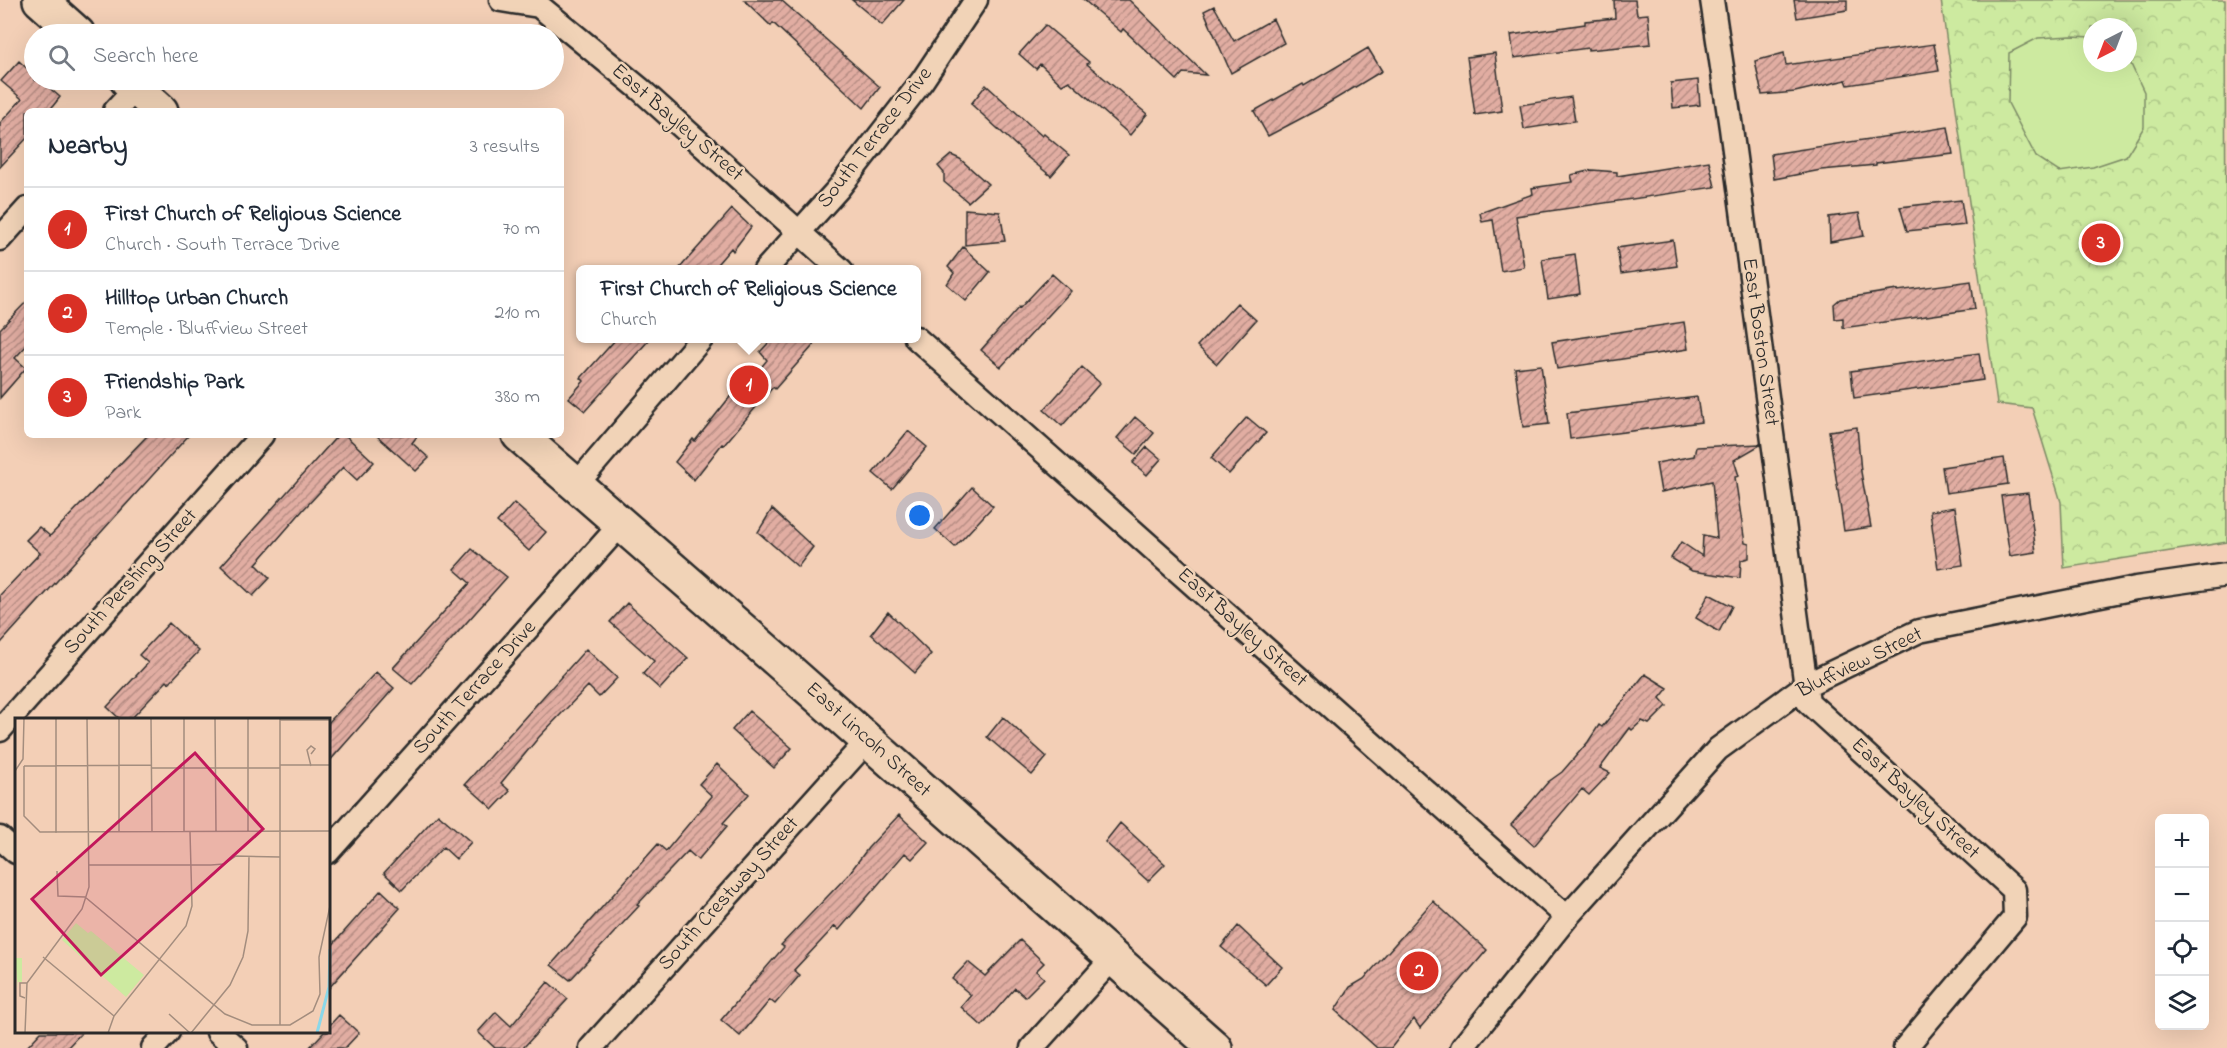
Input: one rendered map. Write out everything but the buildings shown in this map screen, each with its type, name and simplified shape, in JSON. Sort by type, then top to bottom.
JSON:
[{"type":"street","points":[[40,0],[67,24]]},
{"type":"street","name":"East Bayley Street","points":[[501,0],[539,6],[561,24]]},
{"type":"street","name":"South Terrace Drive","points":[[769,265],[838,189],[922,81],[976,0]]},
{"type":"street","name":"East Boston Street","points":[[1712,0],[1806,685]]},
{"type":"street","name":"East Bayley Street","points":[[564,27],[640,89],[835,265]]},
{"type":"street","points":[[126,93],[155,108]]},
{"type":"street","points":[[0,239],[24,212]]},
{"type":"street","points":[[576,485],[699,343]]},
{"type":"street","name":"East Bayley Street","points":[[921,343],[1568,917]]},
{"type":"street","name":"South Pershing Street","points":[[0,730],[259,438]]},
{"type":"street","name":"East Lincoln Street","points":[[522,438],[1215,1048]]},
{"type":"street","name":"South Terrace Drive","points":[[330,850],[621,524]]},
{"type":"street","name":"Bluffview Street","points":[[1462,1048],[1568,917],[1718,749],[1806,685],[1919,631],[2136,588],[2227,575]]},
{"type":"street","name":"East Bayley Street","points":[[1806,685],[1808,702],[2013,890],[2015,917],[1905,1048]]},
{"type":"street","name":"South Crestway Street","points":[[591,1048],[868,740]]},
{"type":"street","points":[[0,838],[15,851]]},
{"type":"street","points":[[1032,1048],[1113,958]]},
{"type":"street","points":[[153,1048],[167,1033]]},
{"type":"street","points":[[219,1033],[236,1048]]},
{"type":"green space","points":[[1941,0],[2225,0],[2227,542],[2064,568],[2061,502],[2032,408],[1997,404]]},
{"type":"green space","points":[[2083,37],[2083,72],[2135,72],[2144,92],[2144,127],[2126,156],[2093,167],[2059,172],[2036,157],[2008,103],[2009,53],[2038,38]]},
{"type":"place","name":"Friendship Park","points":[[2101,243]]},
{"type":"place","name":"First Church of Religious Science","points":[[749,385]]},
{"type":"place","name":"Hilltop Urban Church","points":[[1419,971]]}]
